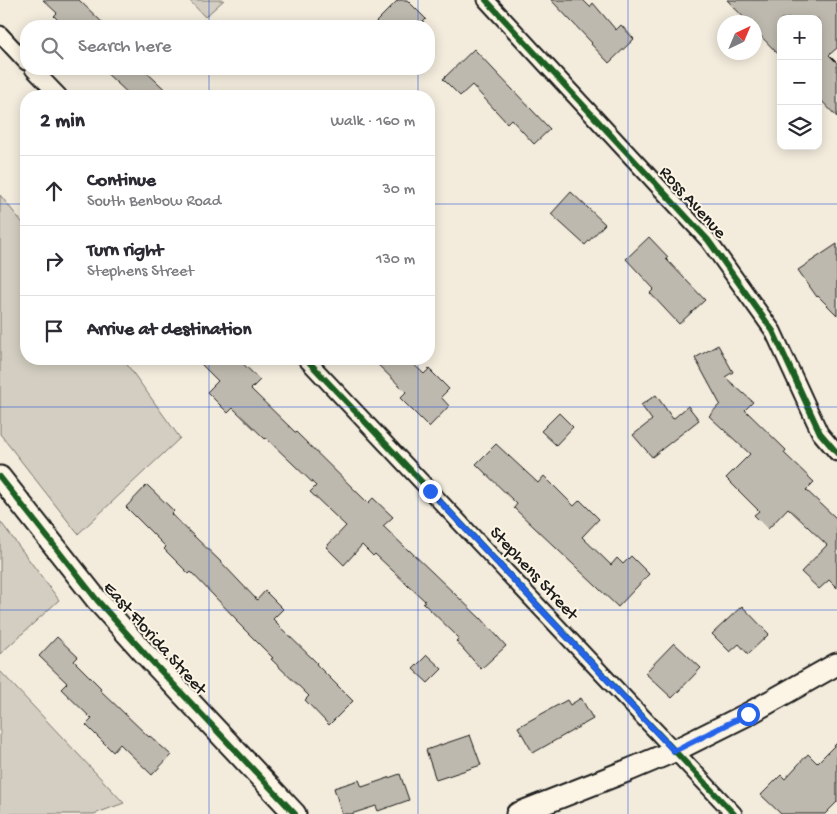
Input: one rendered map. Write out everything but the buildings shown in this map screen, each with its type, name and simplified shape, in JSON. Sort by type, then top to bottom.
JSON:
[{"type":"main road","name":"East Florida Street","points":[[0,477],[97,600],[295,814]]},
{"type":"main road","points":[[517,814],[674,751],[748,714],[837,664]]},
{"type":"street","name":"Ross Avenue","points":[[486,0],[708,240],[773,331],[820,433],[837,453]]},
{"type":"street","points":[[0,34],[20,56]]},
{"type":"street","points":[[39,75],[53,90]]},
{"type":"street","name":"Stephens Street","points":[[312,365],[734,814]]},
{"type":"shaded area","points":[[189,0],[224,0],[205,17]]},
{"type":"shaded area","points":[[0,195],[20,220],[20,365],[127,365],[180,438],[78,534],[0,434]]},
{"type":"shaded area","points":[[0,521],[59,600],[0,654]]},
{"type":"shaded area","points":[[0,671],[124,803],[94,814],[0,814]]},
{"type":"cycle path","points":[[486,0],[708,240],[773,331],[820,433],[837,453]]},
{"type":"cycle path","points":[[312,365],[734,814]]},
{"type":"cycle path","points":[[0,477],[97,600],[295,814]]},
{"type":"route","points":[[430,491],[674,751],[748,714]]}]
